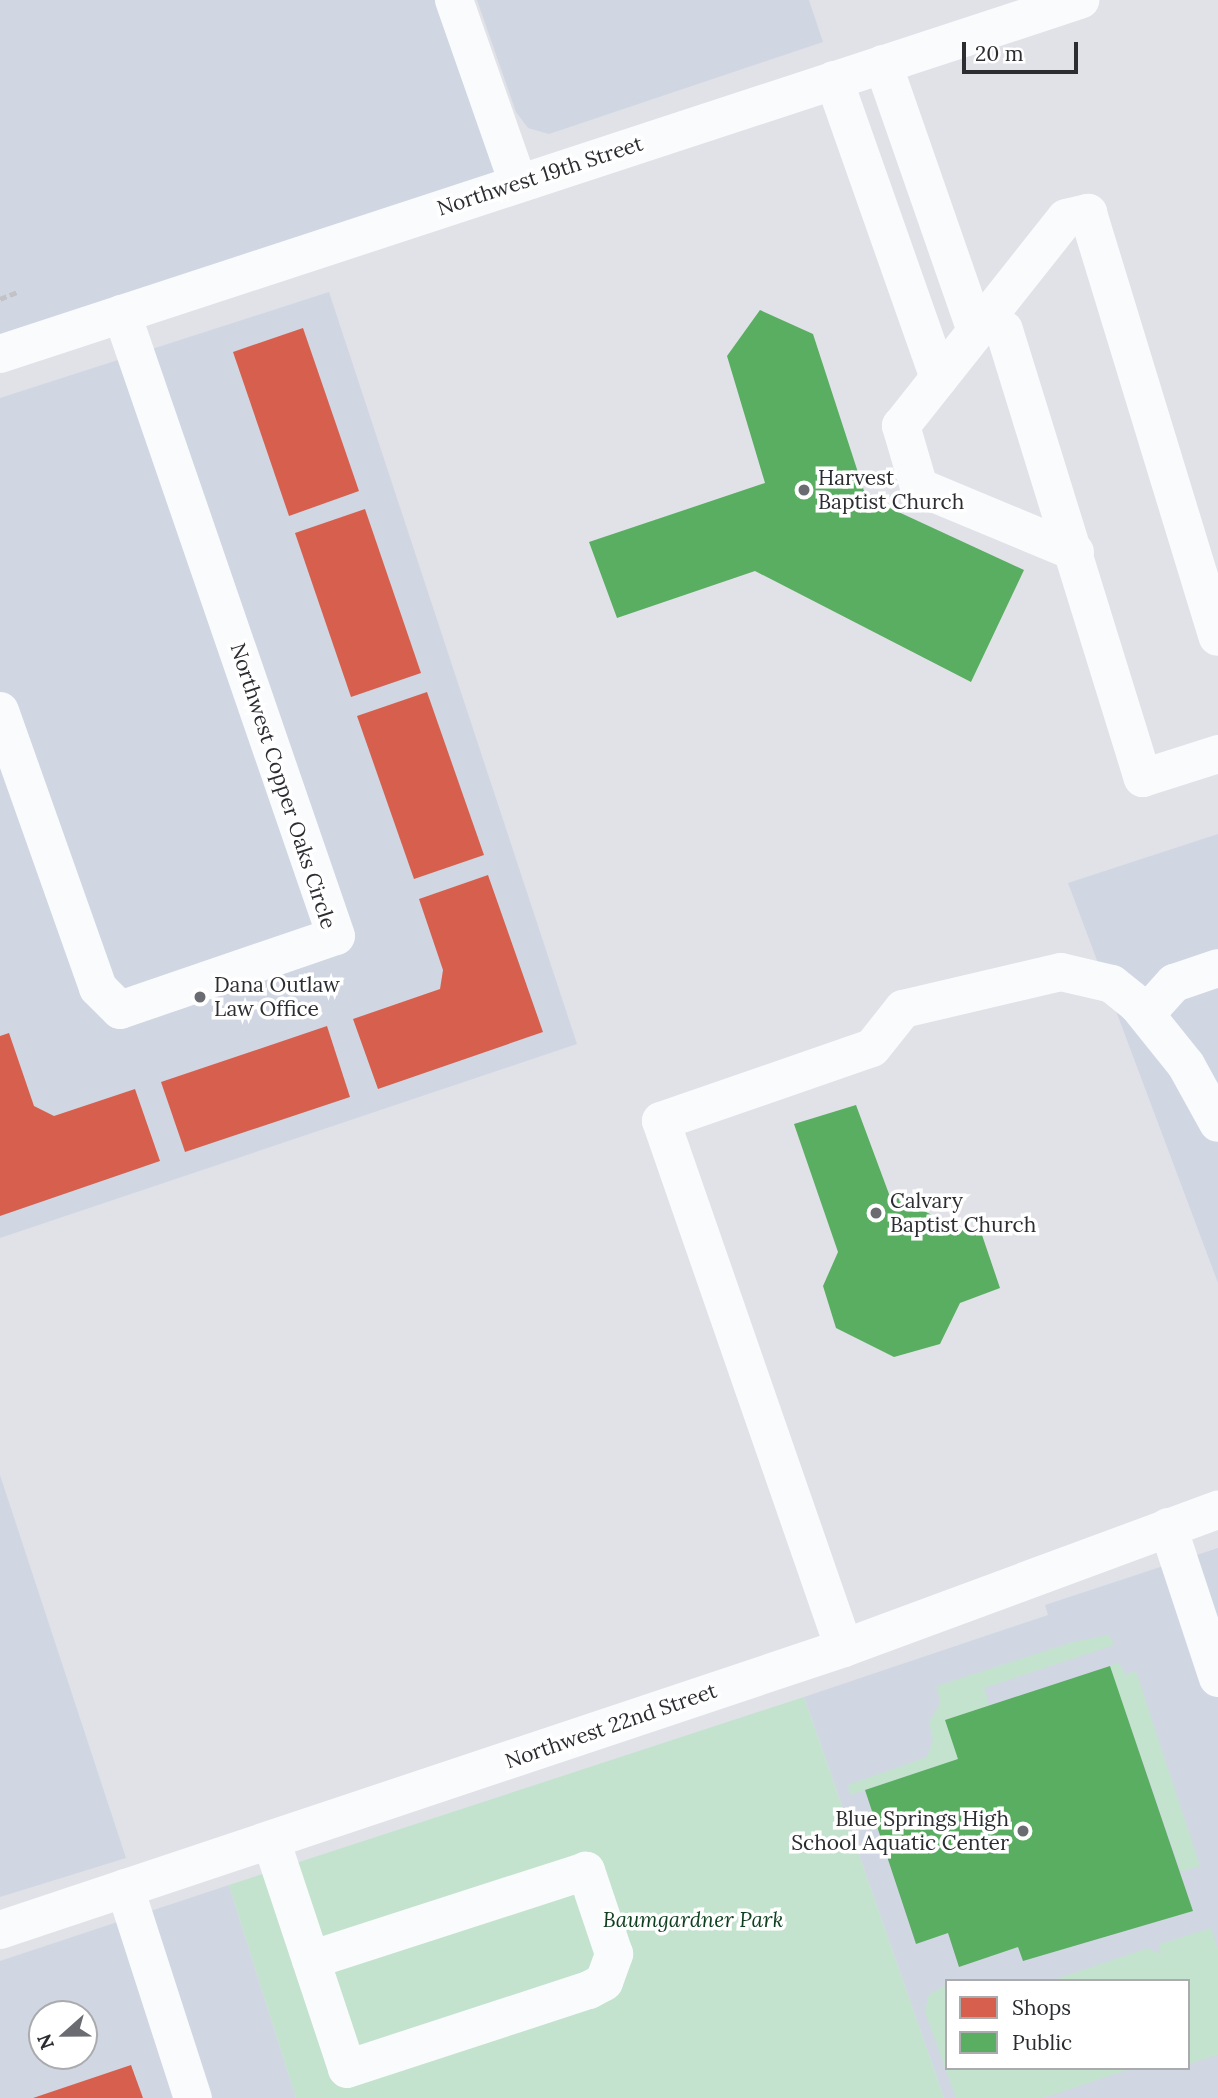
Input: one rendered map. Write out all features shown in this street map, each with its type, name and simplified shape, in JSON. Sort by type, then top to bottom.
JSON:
[{"type":"street","points":[[454,0],[518,183]]},
{"type":"street","name":"Northwest 19th Street","points":[[0,354],[1080,0]]},
{"type":"street","points":[[883,64],[982,324]]},
{"type":"street","points":[[834,80],[939,378]]},
{"type":"street","points":[[1075,552],[919,487],[901,426],[1066,218],[1088,213],[1218,637]]},
{"type":"street","name":"Northwest Copper Oaks Circle","points":[[0,711],[98,988],[120,1010],[337,936],[122,314]]},
{"type":"street","points":[[982,324],[1004,330],[1143,778],[1218,754]]},
{"type":"street","points":[[1146,1014],[1174,983],[1218,968]]},
{"type":"street","points":[[844,1648],[661,1121],[872,1048],[903,1009],[1061,972],[1112,984],[1146,1014],[1186,1065],[1218,1123]]},
{"type":"street","name":"Northwest 22nd Street","points":[[0,1930],[844,1648],[1218,1510]]},
{"type":"street","points":[[1168,1527],[1211,1634],[1218,1678]]},
{"type":"street","points":[[271,1840],[347,2069],[589,1990],[604,1982],[614,1954],[586,1871],[312,1960]]},
{"type":"street","points":[[125,1888],[193,2098]]},
{"type":"path","points":[[0,299],[17,292]]},
{"type":"shaded area","points":[[0,0],[454,0],[518,183],[0,354]]},
{"type":"shaded area","points":[[477,0],[809,0],[823,42],[549,134],[528,128],[516,112]]},
{"type":"shaded area","points":[[329,292],[577,1044],[0,1238],[0,398]]},
{"type":"shaded area","points":[[1218,834],[1218,1283],[1068,883]]},
{"type":"shaded area","points":[[0,1475],[126,1858],[0,1897]]},
{"type":"shaded area","points":[[1218,1548],[1218,2098],[944,2098],[804,1697],[1048,1615],[1045,1605]]},
{"type":"shaded area","points":[[229,1885],[296,2098],[0,2098],[0,1961]]},
{"type":"green space","points":[[1109,1635],[1114,1645],[984,1688],[989,1705],[958,1759],[850,1795],[848,1785],[927,1757],[933,1740],[929,1722],[940,1704],[937,1686],[1073,1642]]},
{"type":"green space","points":[[1118,1662],[1126,1675],[1136,1671],[1200,1866],[1181,1872],[1110,1666]]},
{"type":"green space","name":"Baumgardner Park","points":[[804,1697],[944,2098],[296,2098],[229,1885]]},
{"type":"green space","points":[[1211,1928],[1218,1949],[1218,2055],[1190,2063],[1190,1979],[1056,1979],[1148,1948],[1160,1954],[1160,1944]]},
{"type":"green space","points":[[945,1986],[945,2067],[925,2012],[929,1994]]},
{"type":"green space","points":[[946,2070],[1127,2070],[1043,2098],[956,2098]]},
{"type":"building: Shops","points":[[303,328],[359,491],[289,516],[233,352]]},
{"type":"building: Shops","points":[[365,509],[421,673],[351,697],[295,533]]},
{"type":"building: Shops","points":[[427,692],[484,855],[414,879],[357,716]]},
{"type":"building: Shops","points":[[488,875],[543,1032],[378,1089],[353,1019],[440,989],[443,970],[419,899]]},
{"type":"building: Shops","points":[[327,1026],[350,1097],[185,1152],[161,1082]]},
{"type":"building: Shops","points":[[9,1033],[34,1106],[54,1116],[135,1089],[160,1161],[0,1216],[0,1036]]},
{"type":"building: Shops","points":[[131,2065],[143,2098],[33,2098]]},
{"type":"building: Public","name":"Harvest Baptist Church","points":[[760,310],[813,334],[866,497],[1024,570],[971,682],[755,571],[617,618],[589,542],[765,483],[727,356]]},
{"type":"building: Public","name":"Calvary Baptist Church","points":[[856,1105],[889,1194],[971,1234],[981,1232],[1000,1288],[960,1303],[940,1344],[894,1357],[836,1328],[823,1286],[838,1252],[794,1124]]},
{"type":"building: Public","name":"Blue Springs High School Aquatic Center","points":[[1110,1666],[1193,1911],[1023,1961],[1018,1947],[959,1967],[948,1933],[916,1944],[865,1790],[958,1759],[945,1720]]},
{"type":"place","name":"Harvest Baptist Church","points":[[804,490]]},
{"type":"place","name":"Dana Outlaw Law Office","points":[[200,997]]},
{"type":"place","name":"Calvary Baptist Church","points":[[876,1213]]},
{"type":"place","name":"Blue Springs High School Aquatic Center","points":[[1023,1831]]}]
